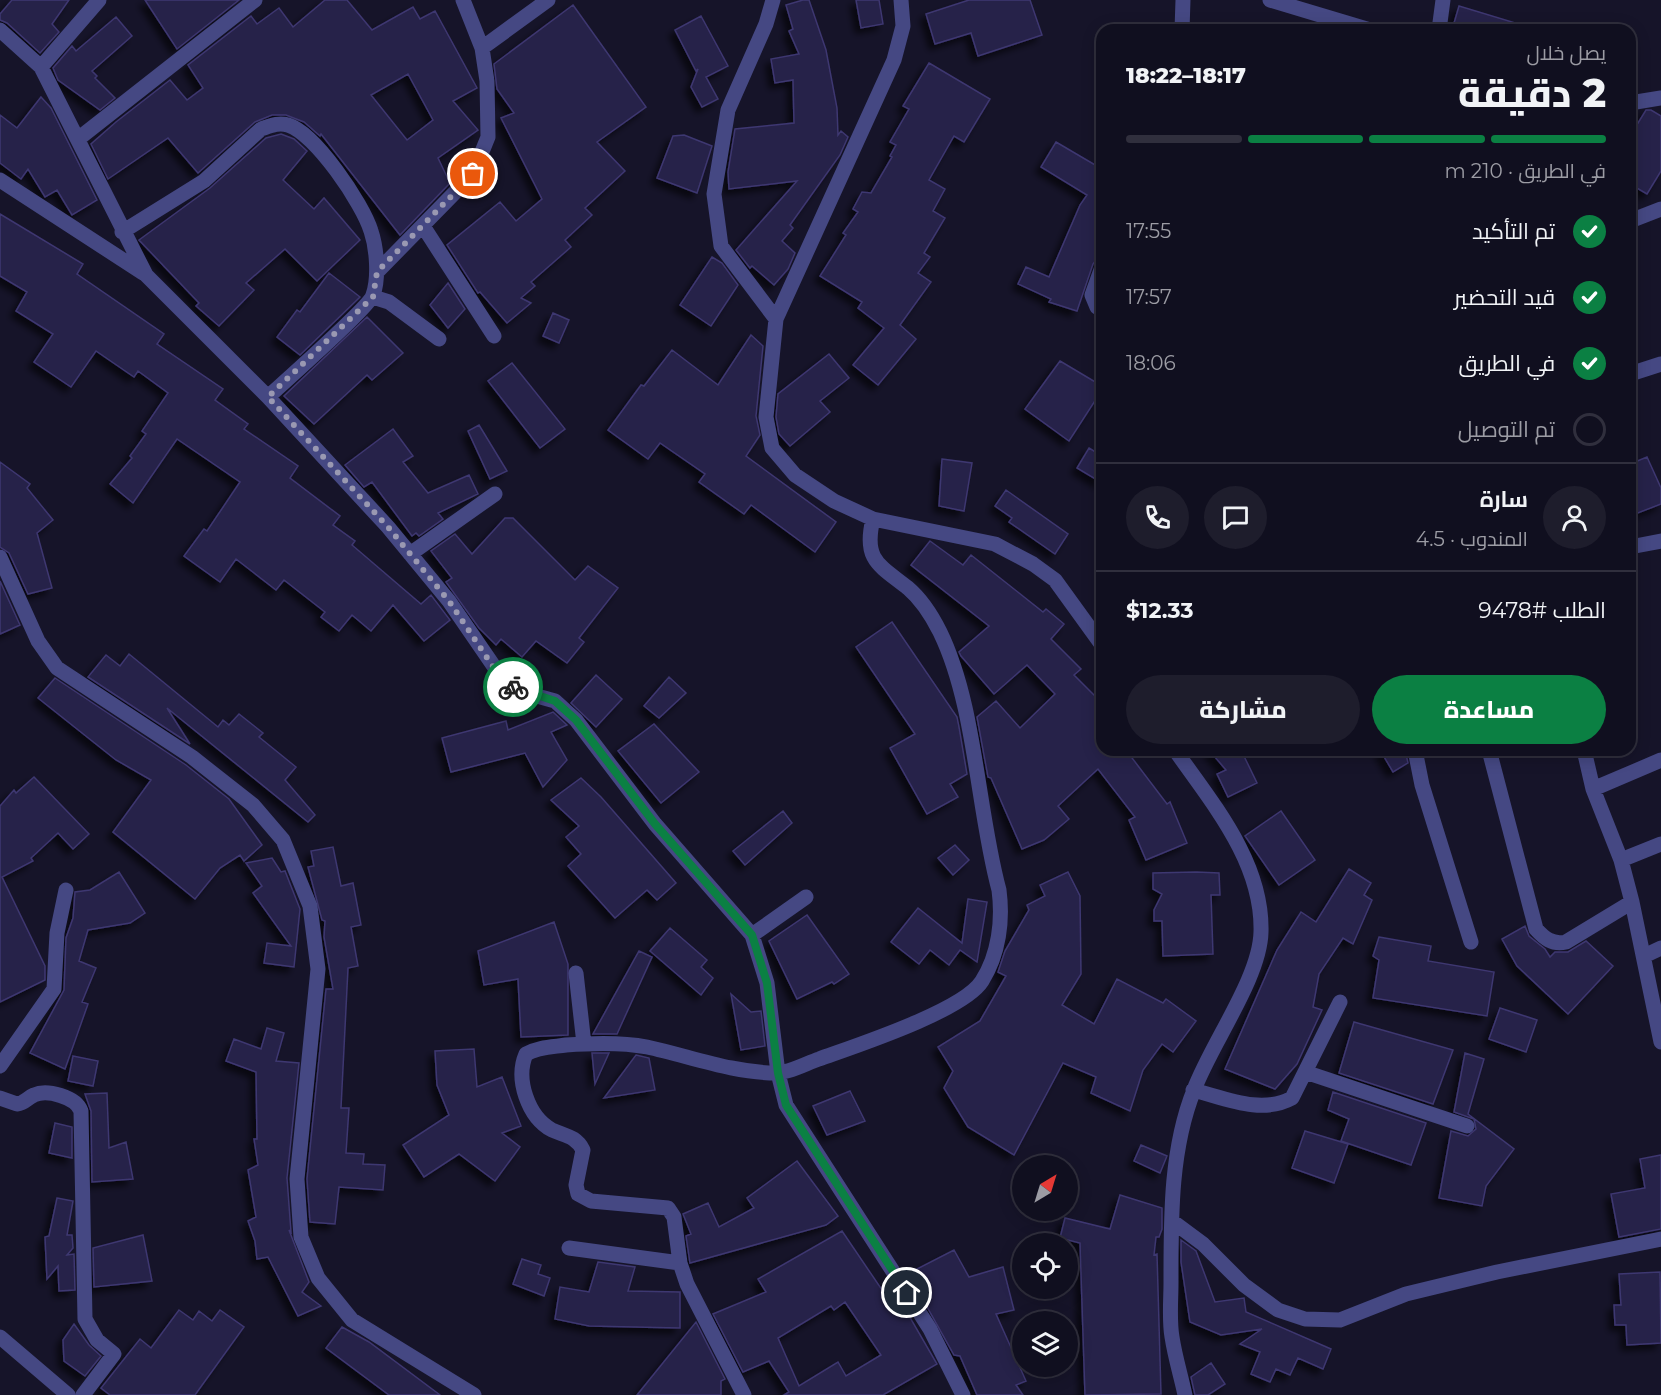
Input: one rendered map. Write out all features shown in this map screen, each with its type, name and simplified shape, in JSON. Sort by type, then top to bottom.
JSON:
[{"type":"street","points":[[41,68],[99,0]]},
{"type":"street","points":[[78,138],[255,0]]},
{"type":"street","points":[[377,272],[473,174],[488,137],[487,81],[482,48],[463,0]]},
{"type":"street","points":[[482,48],[548,0]]},
{"type":"street","points":[[773,0],[766,24],[728,110],[714,194],[722,246],[776,319]]},
{"type":"street","points":[[901,0],[903,26],[894,60],[776,319],[766,417],[772,448],[795,475],[834,501],[873,519],[995,544],[1033,564],[1055,580],[1096,637]]},
{"type":"street","points":[[1182,24],[1183,0]]},
{"type":"street","points":[[1270,0],[1350,24]]},
{"type":"street","points":[[1439,24],[1443,0]]},
{"type":"street","points":[[0,30],[41,68],[78,138],[122,232],[146,275]]},
{"type":"street","points":[[1636,102],[1661,98]]},
{"type":"street","points":[[122,232],[204,182],[261,129],[273,124],[286,124],[298,129],[322,153],[352,195],[371,231],[377,272],[373,297],[268,397]]},
{"type":"street","points":[[0,180],[146,275],[268,397],[388,527],[449,601],[504,681],[519,691],[555,701],[576,720],[669,841],[752,935],[767,983],[778,1073],[786,1105],[930,1329],[963,1395]]},
{"type":"street","points":[[1636,219],[1661,209]]},
{"type":"street","points":[[423,226],[494,336]]},
{"type":"street","points":[[1096,284],[1092,295],[1096,303]]},
{"type":"street","points":[[373,297],[398,308],[439,339]]},
{"type":"street","points":[[1636,372],[1661,364]]},
{"type":"street","points":[[410,554],[495,494]]},
{"type":"street","points":[[744,1395],[687,1284],[680,1263],[672,1212],[663,1206],[591,1201],[582,1198],[576,1185],[583,1156],[580,1143],[542,1123],[525,1095],[522,1067],[526,1054],[543,1048],[584,1044],[646,1047],[715,1064],[778,1073],[917,1022],[949,1006],[981,983],[996,950],[1002,914],[954,669],[940,633],[927,610],[909,590],[881,569],[872,556],[868,540],[873,519]]},
{"type":"street","points":[[1636,547],[1661,541]]},
{"type":"street","points":[[0,556],[38,641],[57,668],[192,757],[253,805],[283,840],[310,906],[318,969],[297,1179],[301,1237],[318,1278],[352,1320],[474,1395]]},
{"type":"street","points":[[1179,756],[1228,827],[1246,860],[1256,894],[1261,931],[1257,958],[1193,1090],[1177,1155],[1172,1221],[1172,1336],[1185,1395]]},
{"type":"street","points":[[1416,756],[1422,785],[1471,942]]},
{"type":"street","points":[[1491,756],[1536,929],[1544,938],[1557,944],[1566,942],[1632,902]]},
{"type":"street","points":[[1585,756],[1593,789],[1621,860],[1661,1041]]},
{"type":"street","points":[[1593,789],[1661,760]]},
{"type":"street","points":[[1621,860],[1661,844]]},
{"type":"street","points":[[0,1066],[54,989],[57,933],[66,890]]},
{"type":"street","points":[[752,935],[806,897]]},
{"type":"street","points":[[1644,956],[1661,948]]},
{"type":"street","points":[[576,973],[584,1044]]},
{"type":"street","points":[[1193,1090],[1254,1106],[1278,1105],[1292,1098],[1340,1002]]},
{"type":"street","points":[[1305,1072],[1467,1126]]},
{"type":"street","points":[[0,1098],[17,1104],[39,1094],[69,1098],[77,1103],[81,1111],[85,1319],[97,1340],[114,1354],[82,1395]]},
{"type":"street","points":[[1172,1221],[1203,1244],[1244,1285],[1278,1310],[1305,1319],[1340,1320],[1406,1294],[1497,1272],[1661,1239]]},
{"type":"street","points":[[569,1248],[680,1263]]},
{"type":"street","points":[[0,1337],[68,1395]]},
{"type":"building","points":[[12,0],[69,0],[52,24],[59,32],[40,53],[7,23],[0,20],[0,14]]},
{"type":"building","points":[[145,0],[239,0],[177,49]]},
{"type":"building","points":[[325,0],[347,0],[372,30],[413,7],[420,19],[435,11],[477,88],[453,101],[478,130],[438,158],[450,183],[400,235],[321,134],[320,136],[304,122],[286,115],[272,115],[255,122],[198,173],[168,138],[108,179],[91,144],[116,122],[170,80],[187,100],[203,88],[188,65],[251,16],[257,24],[279,8],[293,27]],"holes":[[[408,74],[433,120],[407,140],[371,95]]]},
{"type":"building","points":[[809,0],[826,50],[837,108],[838,135],[841,131],[848,137],[840,155],[790,225],[793,228],[782,241],[795,253],[788,269],[774,285],[752,266],[750,268],[736,250],[797,181],[729,189],[728,172],[735,129],[794,123],[793,80],[775,83],[771,59],[799,54],[789,31],[793,29],[786,5]]},
{"type":"building","points":[[856,0],[879,0],[883,24],[861,28]]},
{"type":"building","points":[[969,0],[1030,0],[1042,35],[978,56],[971,33],[935,44],[926,14]]},
{"type":"building","points":[[573,5],[646,107],[597,142],[625,171],[585,208],[592,215],[565,240],[571,247],[531,282],[535,286],[521,298],[531,303],[507,323],[480,292],[478,293],[447,245],[500,202],[516,221],[542,199],[501,118],[514,113],[497,89],[494,64]]},
{"type":"building","points":[[1459,6],[1519,24],[1454,24]]},
{"type":"building","points":[[701,16],[728,66],[706,77],[718,99],[702,107],[691,87],[698,69],[696,71],[675,30]]},
{"type":"building","points":[[116,17],[132,36],[92,71],[97,76],[95,78],[115,98],[100,110],[58,80],[53,68],[72,46],[76,51]]},
{"type":"building","points":[[929,63],[990,99],[964,142],[954,136],[929,180],[945,189],[933,211],[945,218],[924,253],[930,257],[918,273],[931,282],[900,325],[916,339],[878,385],[853,365],[884,328],[858,308],[862,302],[820,276],[846,235],[843,233],[858,212],[853,209],[862,192],[871,193],[892,157],[890,156],[896,145],[890,142],[909,109],[903,106]]},
{"type":"building","points":[[41,97],[51,108],[97,200],[72,215],[57,190],[45,197],[28,169],[21,179],[0,163],[0,115],[17,128]]},
{"type":"building","points":[[1646,110],[1651,110],[1661,116],[1661,171],[1647,194],[1636,188],[1636,126]]},
{"type":"building","points":[[281,134],[294,139],[307,151],[283,180],[314,209],[324,198],[360,240],[317,281],[285,249],[246,283],[254,290],[219,326],[196,306],[199,303],[139,240],[210,188],[266,138]]},
{"type":"building","points":[[684,135],[712,146],[697,193],[657,178],[673,136]]},
{"type":"building","points":[[1056,142],[1096,165],[1096,260],[1077,311],[1049,302],[1051,299],[1018,284],[1026,267],[1049,277],[1080,205],[1087,195],[1041,167]]},
{"type":"building","points":[[0,214],[83,264],[77,274],[164,334],[157,344],[223,389],[215,400],[248,424],[244,429],[298,466],[290,478],[340,516],[333,525],[355,541],[352,545],[421,604],[431,595],[450,620],[424,641],[393,605],[371,631],[352,615],[339,631],[321,617],[325,612],[284,580],[276,590],[236,559],[220,582],[184,556],[204,529],[207,531],[240,482],[177,439],[133,503],[110,484],[132,458],[130,456],[146,434],[142,431],[168,393],[138,371],[134,377],[96,351],[71,387],[34,362],[53,334],[16,311],[27,292],[0,276]]},
{"type":"building","points":[[712,257],[722,263],[738,285],[711,326],[680,305]]},
{"type":"building","points":[[329,273],[360,297],[300,355],[277,337],[297,310],[300,312]]},
{"type":"building","points":[[448,283],[465,309],[448,328],[430,305]]},
{"type":"building","points":[[553,313],[569,320],[559,343],[543,336]]},
{"type":"building","points":[[367,317],[403,353],[372,380],[367,375],[314,424],[284,396]]},
{"type":"building","points":[[751,335],[763,346],[756,416],[760,435],[746,456],[836,522],[815,552],[751,505],[744,514],[699,482],[705,474],[660,443],[648,459],[608,430],[641,385],[644,386],[672,350],[718,385]]},
{"type":"building","points":[[829,354],[849,378],[820,401],[830,412],[790,446],[779,434],[776,417],[778,394]]},
{"type":"building","points":[[1060,361],[1096,382],[1096,399],[1069,441],[1025,409]]},
{"type":"building","points":[[512,363],[565,429],[540,448],[488,381]]},
{"type":"building","points":[[479,425],[507,471],[490,479],[468,431]]},
{"type":"building","points":[[393,429],[413,456],[403,462],[428,493],[469,475],[478,494],[438,513],[443,519],[419,536],[416,533],[412,536],[372,482],[364,487],[345,465]]},
{"type":"building","points":[[1089,448],[1096,452],[1096,479],[1077,468]]},
{"type":"building","points":[[1647,457],[1661,488],[1661,504],[1636,514],[1636,462]]},
{"type":"building","points":[[942,459],[972,463],[964,511],[939,506]]},
{"type":"building","points":[[0,462],[30,484],[27,488],[53,520],[37,533],[52,588],[28,594],[9,553],[0,547]]},
{"type":"building","points":[[1006,490],[1068,534],[1055,554],[1009,522],[1012,518],[995,506]]},
{"type":"building","points":[[505,518],[513,518],[575,580],[588,566],[618,588],[579,638],[584,642],[567,663],[536,641],[522,657],[501,639],[496,645],[479,628],[446,582],[452,578],[431,551],[455,534],[472,554]]},
{"type":"building","points":[[930,541],[963,565],[971,555],[1043,612],[1046,609],[1064,624],[1051,639],[1081,669],[1074,675],[1096,697],[1096,756],[1131,756],[1167,804],[1170,802],[1187,843],[1146,860],[1129,820],[1135,817],[1098,769],[1058,806],[1069,819],[1044,840],[1022,849],[991,778],[988,777],[977,717],[996,701],[1020,728],[1055,694],[1027,665],[994,694],[959,652],[989,626],[911,565]]},
{"type":"building","points":[[0,581],[20,625],[0,634]]},
{"type":"building","points":[[892,622],[957,717],[959,727],[967,774],[950,784],[958,797],[927,814],[890,748],[915,734],[856,647]]},
{"type":"building","points":[[129,654],[218,727],[223,720],[229,725],[239,714],[263,733],[259,737],[296,767],[285,780],[315,815],[308,822],[167,708],[190,744],[88,677],[106,655],[120,666]]},
{"type":"building","points":[[596,675],[622,699],[596,727],[571,703]]},
{"type":"building","points":[[669,677],[686,693],[659,718],[644,706]]},
{"type":"building","points":[[55,678],[186,765],[229,799],[262,845],[244,861],[240,855],[220,868],[195,899],[113,832],[151,780],[116,760],[38,698]]},
{"type":"building","points":[[553,712],[567,725],[551,732],[567,760],[543,787],[525,753],[451,772],[442,738],[506,721],[508,730]]},
{"type":"building","points":[[654,724],[699,772],[661,803],[618,751]]},
{"type":"building","points":[[1214,756],[1244,756],[1257,783],[1228,797],[1217,774],[1226,770]]},
{"type":"building","points":[[1384,756],[1406,756],[1408,763],[1393,772]]},
{"type":"building","points":[[34,777],[89,834],[73,849],[58,833],[31,858],[33,861],[2,877],[45,966],[45,980],[0,1002],[0,806],[14,790],[16,793]]},
{"type":"building","points":[[581,778],[601,797],[676,883],[657,900],[647,890],[615,918],[568,866],[581,854],[566,837],[579,826],[551,800]]},
{"type":"building","points":[[783,811],[792,823],[745,865],[733,851]]},
{"type":"building","points":[[1281,811],[1315,860],[1279,885],[1245,836]]},
{"type":"building","points":[[955,845],[969,860],[953,875],[938,858]]},
{"type":"building","points":[[333,847],[341,886],[353,883],[361,925],[351,927],[358,966],[348,968],[341,1108],[349,1108],[346,1153],[364,1154],[363,1164],[385,1165],[383,1190],[339,1187],[335,1224],[310,1222],[307,1179],[326,989],[333,989],[324,937],[325,921],[322,920],[308,867],[314,866],[311,851]]},
{"type":"building","points":[[272,858],[281,872],[285,871],[300,909],[294,967],[264,963],[267,943],[291,946],[253,893],[262,886],[246,863]]},
{"type":"building","points":[[1349,869],[1371,883],[1364,895],[1372,900],[1353,944],[1343,938],[1319,974],[1313,1007],[1322,1010],[1297,1064],[1275,1089],[1225,1069],[1277,950],[1301,912],[1316,922]]},
{"type":"building","points":[[119,872],[145,913],[130,923],[88,930],[79,961],[96,968],[82,1002],[88,1004],[65,1069],[30,1053],[64,990],[66,938],[73,918],[75,892],[90,890]]},
{"type":"building","points":[[1068,872],[1080,896],[1081,974],[1062,1005],[1094,1024],[1117,979],[1163,1003],[1166,999],[1196,1021],[1173,1052],[1162,1044],[1143,1070],[1130,1111],[1091,1093],[1096,1077],[1063,1063],[1014,1155],[968,1127],[944,1088],[953,1071],[938,1047],[980,1021],[1006,976],[998,972],[1005,951],[1029,910],[1027,905],[1045,896],[1040,885]]},
{"type":"building","points":[[1153,873],[1219,873],[1220,895],[1211,895],[1213,954],[1163,956],[1162,921],[1154,921],[1154,910],[1162,894],[1153,889]]},
{"type":"building","points":[[968,899],[987,902],[977,962],[960,950],[949,965],[930,950],[919,964],[891,942],[918,908],[962,943]]},
{"type":"building","points":[[807,915],[849,974],[834,984],[832,982],[797,999],[769,941]]},
{"type":"building","points":[[554,922],[568,964],[568,1035],[521,1037],[518,979],[484,985],[478,951]]},
{"type":"building","points":[[1525,926],[1529,936],[1545,949],[1550,957],[1555,952],[1568,952],[1586,941],[1613,966],[1568,1014],[1517,966],[1502,939]]},
{"type":"building","points":[[670,928],[707,960],[701,967],[713,978],[701,995],[650,951]]},
{"type":"building","points":[[1379,937],[1431,946],[1428,961],[1494,972],[1487,1016],[1373,998],[1379,960],[1373,956]]},
{"type":"building","points":[[639,951],[652,957],[617,1034],[593,1034]]},
{"type":"building","points":[[731,994],[751,1012],[761,1011],[765,1046],[741,1050]]},
{"type":"building","points":[[1500,1008],[1537,1020],[1526,1052],[1489,1039]]},
{"type":"building","points":[[1354,1022],[1453,1050],[1433,1104],[1339,1073]]},
{"type":"building","points":[[267,1028],[284,1033],[276,1061],[299,1063],[287,1178],[291,1232],[289,1230],[309,1282],[302,1292],[321,1306],[298,1316],[268,1257],[257,1259],[255,1241],[248,1221],[256,1217],[248,1170],[258,1165],[254,1139],[257,1139],[256,1072],[226,1061],[234,1039],[261,1049]]},
{"type":"building","points":[[474,1049],[477,1087],[502,1077],[521,1126],[502,1133],[520,1147],[495,1181],[459,1154],[424,1177],[403,1145],[449,1115],[437,1085],[435,1051]]},
{"type":"building","points":[[592,1053],[609,1053],[595,1084]]},
{"type":"building","points":[[1465,1053],[1484,1059],[1468,1114],[1514,1149],[1486,1186],[1482,1206],[1439,1198],[1451,1131],[1468,1136],[1476,1129],[1474,1119],[1454,1112]]},
{"type":"building","points":[[636,1055],[649,1058],[655,1090],[604,1098]]},
{"type":"building","points":[[73,1056],[98,1061],[93,1086],[68,1081]]},
{"type":"building","points":[[850,1091],[865,1121],[827,1135],[813,1106]]},
{"type":"building","points":[[1333,1092],[1426,1123],[1411,1165],[1341,1141],[1349,1119],[1328,1110]]},
{"type":"building","points":[[107,1093],[109,1148],[126,1142],[133,1179],[92,1182],[91,1111],[85,1094]]},
{"type":"building","points":[[55,1123],[72,1127],[72,1158],[49,1153]]},
{"type":"building","points":[[1305,1131],[1348,1144],[1334,1183],[1292,1168]]},
{"type":"building","points":[[1141,1145],[1167,1156],[1160,1173],[1134,1161]]},
{"type":"building","points":[[1661,1155],[1661,1229],[1619,1237],[1611,1194],[1645,1188],[1640,1159]]},
{"type":"building","points":[[797,1161],[838,1216],[826,1225],[690,1263],[686,1236],[691,1234],[683,1214],[708,1203],[719,1227],[754,1208],[747,1198]]},
{"type":"building","points":[[1120,1195],[1162,1208],[1162,1229],[1159,1237],[1156,1237],[1154,1255],[1157,1254],[1161,1394],[1085,1395],[1080,1243],[1078,1242],[1078,1233],[1061,1233],[1064,1221],[1077,1221],[1110,1229]]},
{"type":"building","points":[[57,1198],[73,1201],[67,1235],[72,1235],[73,1248],[67,1255],[74,1254],[75,1290],[59,1291],[58,1266],[47,1279],[45,1237],[49,1236]]},
{"type":"building","points":[[842,1231],[897,1312],[904,1307],[937,1364],[883,1395],[784,1395],[789,1392],[769,1361],[743,1372],[713,1314],[766,1292],[758,1279]],"holes":[[[845,1302],[881,1355],[846,1376],[838,1362],[799,1386],[778,1338],[831,1306],[834,1310]]]},
{"type":"building","points":[[143,1235],[152,1281],[94,1287],[93,1248]]},
{"type":"building","points":[[1181,1240],[1196,1251],[1215,1302],[1244,1298],[1246,1312],[1331,1349],[1323,1369],[1298,1358],[1290,1375],[1276,1369],[1270,1382],[1251,1374],[1260,1352],[1240,1344],[1262,1329],[1221,1335],[1190,1322],[1181,1262]]},
{"type":"building","points":[[954,1250],[969,1277],[1003,1267],[1014,1310],[996,1314],[1012,1350],[1012,1377],[1024,1377],[1026,1381],[1016,1385],[1023,1395],[977,1395],[960,1356],[954,1355],[921,1296],[926,1293],[913,1271]]},
{"type":"building","points":[[522,1259],[541,1265],[538,1274],[550,1278],[544,1296],[513,1284]]},
{"type":"building","points":[[598,1262],[635,1267],[628,1291],[680,1292],[680,1328],[589,1326],[555,1319],[560,1287],[589,1292]]},
{"type":"building","points":[[1660,1272],[1661,1343],[1627,1345],[1626,1325],[1615,1325],[1614,1305],[1621,1305],[1619,1274]]},
{"type":"building","points":[[179,1310],[193,1320],[199,1311],[212,1321],[220,1310],[244,1327],[195,1395],[110,1395],[101,1388],[140,1339],[151,1348]]},
{"type":"building","points":[[696,1322],[725,1379],[721,1381],[721,1395],[637,1395]]},
{"type":"building","points":[[74,1324],[89,1345],[101,1356],[85,1376],[64,1361],[63,1340]]},
{"type":"building","points":[[342,1327],[369,1342],[440,1395],[389,1395],[326,1348]]},
{"type":"building","points":[[1211,1363],[1225,1384],[1208,1395],[1195,1395],[1191,1377]]},
{"type":"way so far","points":[[473,174],[377,272],[373,297],[268,397],[388,527],[449,601],[496,671],[513,687]]},
{"type":"route","points":[[513,687],[519,691],[555,701],[576,720],[655,824],[752,935],[767,983],[773,1015],[778,1073],[786,1105],[907,1293]]}]
